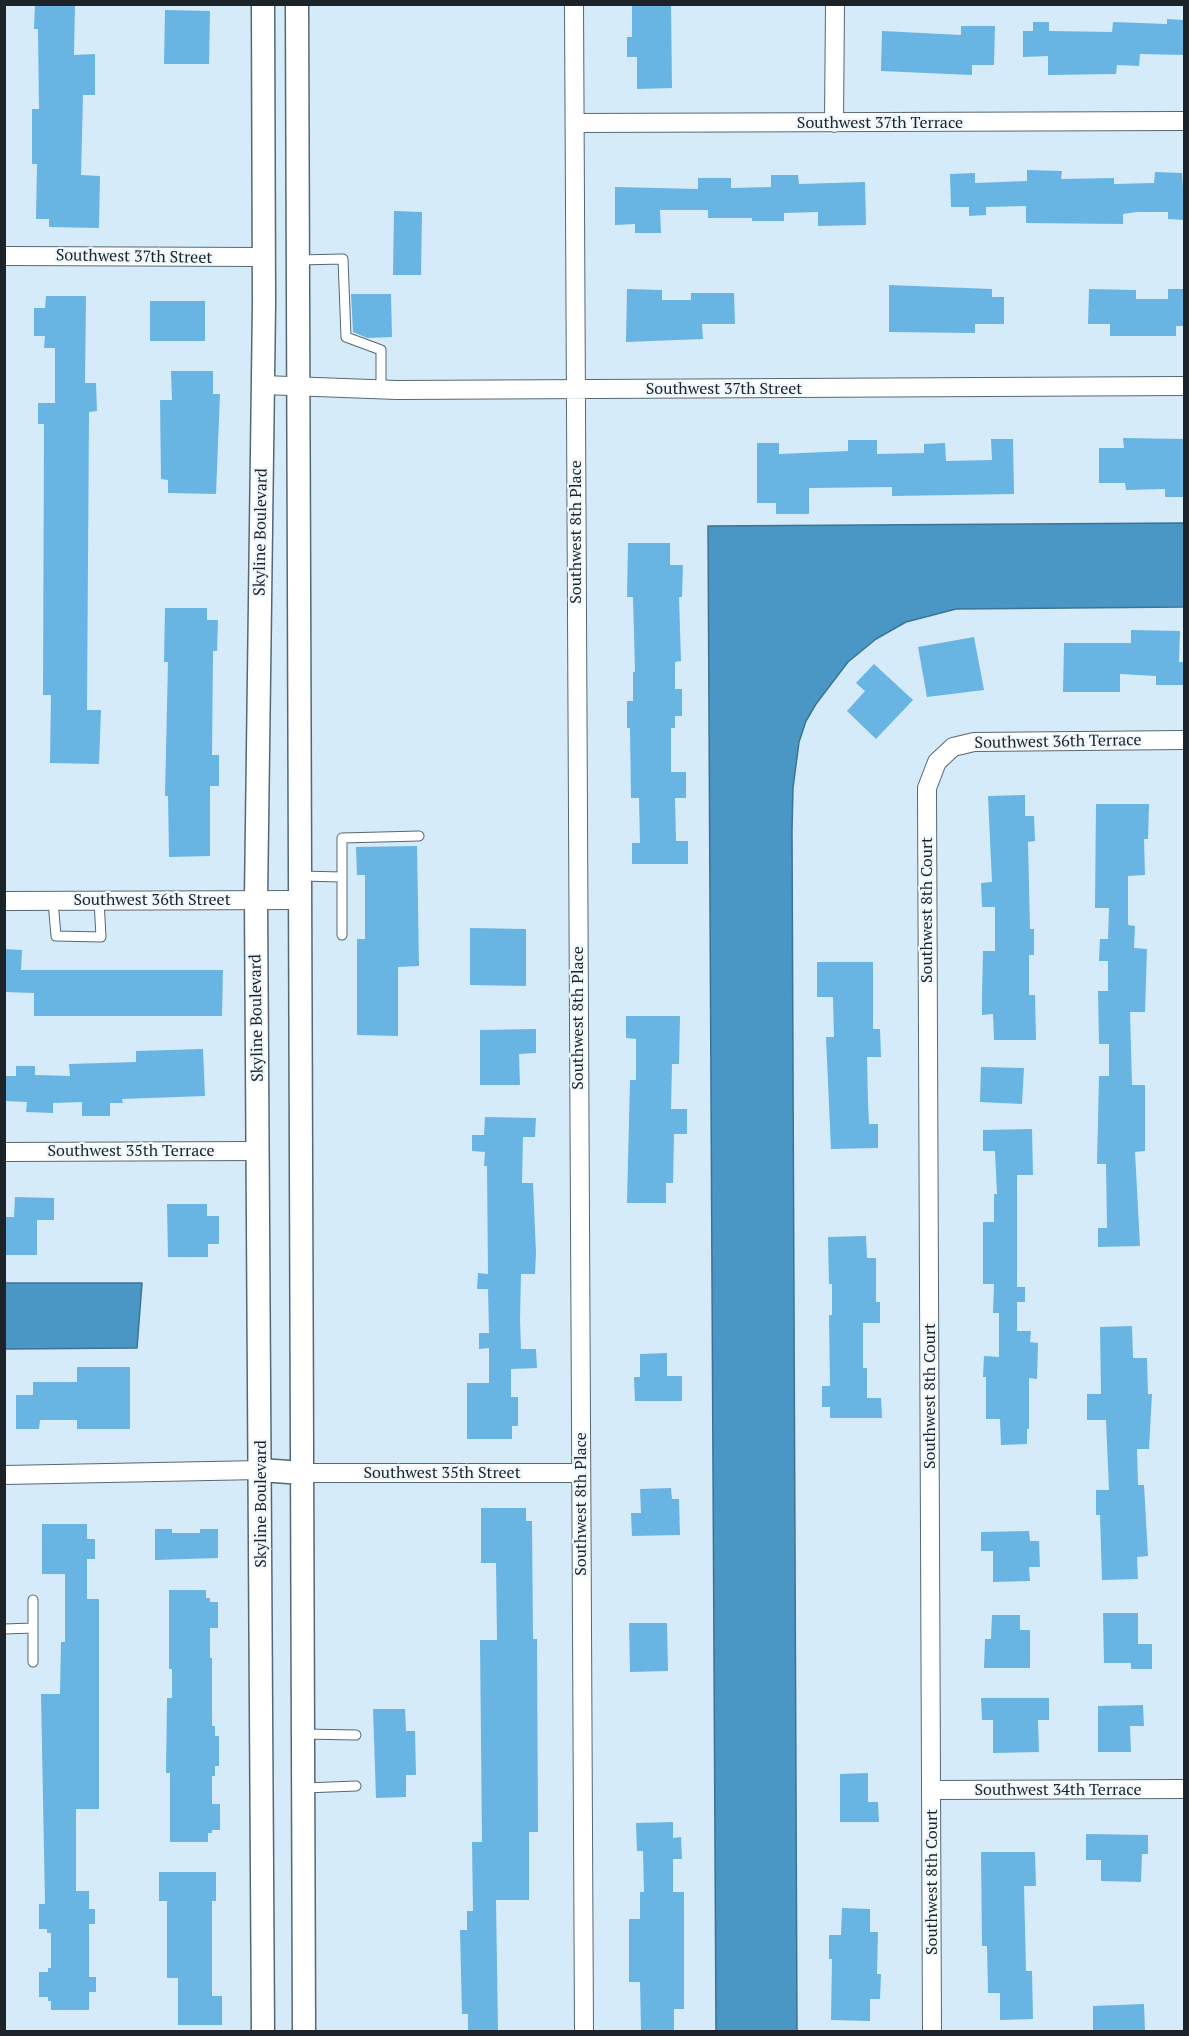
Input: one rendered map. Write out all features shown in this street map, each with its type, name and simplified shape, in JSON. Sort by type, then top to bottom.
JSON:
[{"type":"street","name":"Skyline Boulevard","points":[[263,4],[263,385],[256,899],[263,2031]]},
{"type":"street","points":[[297,4],[304,2031]]},
{"type":"street","name":"Southwest 8th Place","points":[[574,4],[584,2031]]},
{"type":"street","points":[[834,123],[835,4]]},
{"type":"street","name":"Southwest 37th Terrace","points":[[575,123],[1185,121]]},
{"type":"street","name":"Southwest 37th Street","points":[[4,256],[263,257]]},
{"type":"street","name":"Southwest 37th Street","points":[[263,385],[381,390],[1185,387]]},
{"type":"street","name":"Southwest 36th Terrace","points":[[937,762],[953,747],[974,742],[1185,740]]},
{"type":"street","name":"Southwest 8th Court","points":[[932,2031],[926,817],[927,788],[937,762]]},
{"type":"street","name":"Southwest 36th Street","points":[[4,901],[300,900]]},
{"type":"street","name":"Southwest 35th Terrace","points":[[4,1152],[258,1151]]},
{"type":"street","points":[[4,1475],[261,1470],[302,1473]]},
{"type":"street","name":"Southwest 35th Street","points":[[302,1473],[581,1473]]},
{"type":"street","name":"Southwest 34th Terrace","points":[[932,1790],[1185,1789]]},
{"type":"lane","points":[[298,260],[343,260],[346,337],[381,350],[381,390]]},
{"type":"lane","points":[[342,935],[342,837],[419,836]]},
{"type":"lane","points":[[300,876],[342,877]]},
{"type":"lane","points":[[53,901],[56,936],[100,937],[99,900]]},
{"type":"lane","points":[[33,1600],[33,1662]]},
{"type":"lane","points":[[4,1629],[33,1628]]},
{"type":"lane","points":[[303,1734],[356,1735]]},
{"type":"lane","points":[[303,1788],[356,1786]]},
{"type":"water","points":[[1184,523],[1184,607],[956,609],[906,622],[876,639],[848,662],[816,704],[806,721],[799,742],[793,788],[792,830],[797,2031],[716,2031],[708,526]]},
{"type":"water","points":[[5,1283],[142,1283],[137,1348],[5,1349]]},
{"type":"building","points":[[35,4],[75,4],[74,55],[95,54],[95,95],[83,95],[81,175],[100,176],[99,228],[49,227],[49,219],[36,219],[37,164],[32,164],[32,109],[39,109],[38,29],[34,29]]},
{"type":"building","points":[[632,4],[671,4],[672,88],[637,89],[637,57],[627,57],[627,37],[632,37]]},
{"type":"building","points":[[165,10],[210,11],[209,64],[164,64]]},
{"type":"building","points":[[1167,19],[1185,20],[1185,55],[1140,54],[1139,66],[1117,65],[1116,74],[1048,75],[1048,56],[1023,57],[1023,31],[1033,31],[1033,22],[1049,22],[1049,31],[1112,32],[1113,22],[1167,24]]},
{"type":"building","points":[[961,26],[995,26],[994,65],[972,65],[972,75],[881,71],[882,31],[961,35]]},
{"type":"building","points":[[1027,170],[1062,171],[1061,179],[1114,178],[1114,184],[1154,183],[1155,172],[1182,173],[1185,220],[1168,219],[1168,212],[1137,212],[1123,214],[1123,224],[1026,223],[1026,206],[986,207],[986,215],[969,216],[969,207],[951,207],[950,174],[975,173],[975,183],[1027,181]]},
{"type":"building","points":[[771,175],[798,175],[799,184],[865,182],[866,225],[818,226],[818,212],[784,213],[784,221],[752,221],[752,218],[708,218],[708,210],[660,210],[661,233],[635,233],[635,224],[615,225],[615,187],[698,189],[698,178],[731,178],[731,188],[771,187]]},
{"type":"building","points":[[394,211],[422,212],[421,275],[393,275]]},
{"type":"building","points":[[889,285],[992,289],[992,297],[1004,297],[1004,324],[975,324],[975,333],[889,332]]},
{"type":"building","points":[[627,289],[662,290],[662,300],[691,300],[691,293],[734,293],[735,324],[702,324],[703,339],[626,342]]},
{"type":"building","points":[[1089,289],[1136,290],[1136,299],[1168,299],[1168,289],[1185,289],[1185,326],[1176,326],[1176,336],[1110,336],[1110,324],[1088,324]]},
{"type":"building","points":[[351,294],[391,294],[392,337],[367,338],[353,332]]},
{"type":"building","points":[[46,296],[86,296],[85,383],[96,383],[97,411],[89,412],[87,710],[101,710],[99,764],[50,763],[51,695],[43,695],[44,424],[38,424],[38,403],[55,403],[55,348],[44,348],[45,336],[34,336],[34,308],[45,308]]},
{"type":"building","points":[[150,301],[205,301],[205,341],[150,341]]},
{"type":"building","points":[[171,371],[213,371],[213,394],[220,394],[216,494],[168,493],[168,480],[161,479],[160,400],[172,400]]},
{"type":"building","points":[[1123,438],[1185,439],[1185,497],[1165,497],[1165,489],[1126,490],[1125,483],[1099,483],[1099,448],[1124,448]]},
{"type":"building","points":[[991,439],[1013,439],[1014,494],[892,496],[892,487],[809,488],[809,514],[776,514],[776,503],[757,503],[757,443],[779,443],[779,454],[848,451],[848,440],[877,440],[877,454],[924,453],[924,444],[945,443],[946,461],[992,460]]},
{"type":"building","points":[[628,543],[670,543],[670,565],[683,565],[682,597],[679,597],[681,661],[675,662],[675,689],[682,689],[682,716],[675,716],[675,728],[671,728],[671,772],[686,772],[686,798],[675,798],[676,841],[688,841],[688,864],[632,864],[632,843],[640,843],[639,798],[631,798],[630,728],[627,728],[627,701],[633,701],[633,672],[635,672],[633,597],[627,597]]},
{"type":"building","points":[[165,608],[207,608],[207,620],[218,620],[217,651],[213,651],[212,755],[219,755],[219,786],[210,786],[210,856],[169,857],[168,796],[165,796],[168,662],[164,662]]},
{"type":"building","points":[[1131,630],[1180,631],[1179,662],[1185,662],[1185,685],[1156,685],[1156,676],[1120,674],[1120,692],[1063,692],[1064,643],[1131,643]]},
{"type":"building","points":[[974,637],[984,690],[927,697],[918,647]]},
{"type":"building","points":[[874,664],[913,700],[876,739],[847,711],[865,691],[856,683]]},
{"type":"building","points":[[1025,795],[1025,816],[1034,816],[1035,841],[1028,842],[1030,929],[1034,929],[1034,955],[1029,955],[1029,995],[1035,995],[1036,1040],[994,1040],[993,1014],[982,1015],[983,951],[995,951],[995,907],[982,907],[981,883],[992,882],[988,796]]},
{"type":"building","points":[[1096,804],[1149,804],[1148,839],[1144,839],[1145,875],[1128,876],[1128,925],[1135,926],[1134,948],[1147,949],[1145,1012],[1130,1012],[1132,1085],[1145,1085],[1145,1151],[1135,1152],[1140,1246],[1098,1247],[1098,1228],[1107,1228],[1106,1164],[1097,1164],[1099,1076],[1109,1076],[1109,1044],[1099,1044],[1098,991],[1108,991],[1108,961],[1099,961],[1100,939],[1108,939],[1109,908],[1095,908]]},
{"type":"building","points":[[417,846],[419,966],[398,967],[398,1036],[357,1035],[357,939],[365,939],[365,875],[357,875],[356,847]]},
{"type":"building","points":[[470,928],[526,929],[526,986],[470,985]]},
{"type":"building","points":[[4,949],[22,950],[21,970],[223,970],[222,1016],[34,1016],[34,993],[4,992]]},
{"type":"building","points":[[817,962],[873,962],[873,1029],[880,1029],[881,1057],[867,1057],[868,1102],[869,1124],[878,1124],[878,1148],[831,1149],[826,1037],[834,1037],[833,997],[817,997]]},
{"type":"building","points":[[626,1016],[680,1016],[679,1064],[672,1064],[671,1109],[687,1109],[687,1134],[674,1134],[673,1183],[666,1183],[666,1203],[627,1203],[630,1080],[636,1080],[636,1039],[626,1038]]},
{"type":"building","points":[[536,1029],[536,1053],[519,1054],[520,1085],[480,1085],[480,1030]]},
{"type":"building","points":[[203,1049],[205,1096],[122,1099],[123,1103],[110,1103],[110,1116],[82,1116],[82,1102],[53,1103],[53,1113],[26,1112],[27,1102],[4,1101],[4,1076],[16,1076],[16,1066],[35,1066],[35,1075],[70,1076],[69,1064],[136,1062],[136,1051]]},
{"type":"building","points":[[981,1067],[1024,1068],[1022,1104],[980,1102]]},
{"type":"building","points":[[485,1117],[536,1118],[535,1137],[523,1137],[522,1183],[533,1183],[536,1253],[535,1274],[521,1274],[520,1320],[521,1349],[536,1349],[537,1368],[511,1369],[511,1397],[518,1397],[518,1426],[512,1426],[512,1439],[467,1439],[467,1383],[489,1383],[489,1348],[479,1349],[479,1333],[489,1333],[488,1289],[477,1289],[478,1273],[488,1274],[487,1166],[484,1166],[485,1152],[472,1151],[472,1135],[484,1135]]},
{"type":"building","points":[[1032,1129],[1033,1175],[1017,1175],[1017,1287],[1025,1287],[1025,1302],[1017,1302],[1017,1331],[1031,1331],[1030,1342],[1038,1343],[1037,1379],[1029,1378],[1027,1444],[1001,1445],[1000,1419],[986,1419],[986,1377],[983,1377],[984,1356],[999,1357],[999,1313],[993,1313],[994,1284],[983,1284],[983,1222],[994,1222],[994,1194],[997,1194],[995,1151],[983,1151],[983,1130]]},
{"type":"building","points":[[15,1197],[54,1198],[54,1220],[37,1220],[37,1255],[4,1255],[4,1217],[14,1217]]},
{"type":"building","points":[[167,1204],[207,1204],[207,1216],[219,1216],[219,1244],[208,1244],[208,1257],[168,1257]]},
{"type":"building","points":[[866,1236],[867,1258],[876,1258],[876,1302],[880,1302],[880,1323],[863,1323],[863,1368],[867,1368],[867,1398],[881,1398],[882,1418],[830,1418],[830,1407],[822,1407],[822,1386],[830,1386],[829,1315],[832,1315],[832,1284],[829,1284],[828,1237]]},
{"type":"building","points":[[1132,1326],[1133,1358],[1147,1358],[1148,1394],[1152,1394],[1149,1449],[1137,1449],[1138,1485],[1144,1485],[1148,1556],[1137,1557],[1138,1579],[1102,1580],[1100,1515],[1096,1515],[1096,1490],[1109,1490],[1106,1420],[1087,1420],[1087,1394],[1101,1394],[1100,1327]]},
{"type":"building","points":[[667,1353],[667,1376],[682,1376],[682,1401],[635,1401],[634,1377],[640,1377],[640,1354]]},
{"type":"building","points":[[77,1367],[130,1367],[130,1429],[77,1429],[77,1420],[40,1420],[39,1429],[16,1429],[16,1395],[33,1395],[33,1382],[77,1382]]},
{"type":"building","points":[[671,1488],[672,1499],[679,1499],[680,1535],[632,1536],[631,1513],[641,1513],[640,1489]]},
{"type":"building","points":[[481,1508],[526,1508],[526,1521],[532,1521],[533,1639],[537,1639],[538,1832],[529,1832],[529,1900],[496,1900],[498,2031],[468,2031],[468,2014],[462,2014],[460,1930],[467,1930],[467,1911],[473,1911],[472,1842],[482,1842],[480,1640],[497,1640],[496,1563],[481,1563]]},
{"type":"building","points":[[42,1524],[87,1524],[87,1539],[95,1539],[95,1559],[87,1559],[87,1599],[99,1599],[99,1809],[76,1809],[76,1891],[89,1891],[89,1909],[95,1909],[95,1924],[89,1924],[89,1977],[96,1977],[96,1992],[89,1992],[89,2010],[51,2010],[51,2001],[48,2001],[48,1997],[39,1997],[39,1972],[48,1972],[48,1968],[51,1968],[51,1933],[47,1933],[47,1929],[39,1929],[39,1904],[45,1904],[41,1694],[60,1694],[61,1642],[65,1642],[65,1574],[42,1574]]},
{"type":"building","points":[[155,1529],[172,1529],[172,1533],[200,1533],[200,1529],[218,1529],[218,1558],[155,1560]]},
{"type":"building","points":[[1029,1531],[1030,1541],[1039,1541],[1040,1567],[1029,1567],[1030,1581],[993,1582],[993,1551],[981,1551],[981,1532]]},
{"type":"building","points":[[169,1590],[206,1590],[206,1598],[210,1598],[210,1602],[218,1602],[218,1628],[210,1628],[210,1658],[212,1658],[212,1726],[215,1726],[215,1736],[219,1736],[219,1766],[215,1766],[215,1776],[212,1776],[212,1804],[220,1804],[220,1830],[212,1830],[212,1833],[208,1833],[208,1842],[170,1842],[170,1773],[166,1773],[167,1698],[172,1698],[172,1669],[169,1669]]},
{"type":"building","points":[[1103,1613],[1138,1613],[1138,1644],[1152,1644],[1152,1669],[1131,1669],[1131,1663],[1104,1663]]},
{"type":"building","points":[[992,1615],[1020,1615],[1020,1630],[1030,1630],[1030,1668],[984,1668],[985,1639],[991,1639]]},
{"type":"building","points":[[629,1623],[667,1623],[668,1671],[630,1672]]},
{"type":"building","points":[[981,1698],[1049,1698],[1049,1720],[1038,1720],[1039,1752],[993,1753],[993,1720],[982,1720]]},
{"type":"building","points":[[1143,1705],[1144,1726],[1130,1726],[1131,1752],[1098,1752],[1098,1706]]},
{"type":"building","points":[[373,1709],[405,1709],[406,1731],[415,1731],[416,1775],[406,1775],[406,1797],[376,1798]]},
{"type":"building","points":[[868,1773],[868,1802],[878,1802],[879,1822],[840,1822],[840,1774]]},
{"type":"building","points":[[673,1822],[673,1838],[681,1837],[682,1859],[673,1859],[673,1892],[684,1892],[684,2009],[674,2009],[674,2031],[641,2031],[640,1982],[629,1982],[629,1919],[640,1919],[640,1892],[644,1892],[643,1851],[637,1851],[636,1823]]},
{"type":"building","points":[[1086,1834],[1148,1835],[1148,1854],[1142,1854],[1141,1882],[1101,1881],[1101,1860],[1086,1860]]},
{"type":"building","points":[[981,1852],[1035,1852],[1036,1886],[1024,1886],[1026,1971],[1032,1971],[1033,2019],[1000,2020],[1000,1993],[988,1993],[987,1946],[982,1946]]},
{"type":"building","points":[[159,1872],[216,1872],[216,1901],[212,1901],[212,1996],[222,1996],[222,2025],[178,2025],[178,1978],[167,1978],[167,1901],[159,1901]]},
{"type":"building","points":[[842,1908],[870,1909],[870,1932],[878,1932],[877,1974],[881,1974],[880,1999],[870,1999],[870,2021],[831,2020],[832,1959],[829,1959],[829,1935],[841,1935]]},
{"type":"building","points":[[1144,2004],[1145,2031],[1093,2031],[1093,2006]]}]
